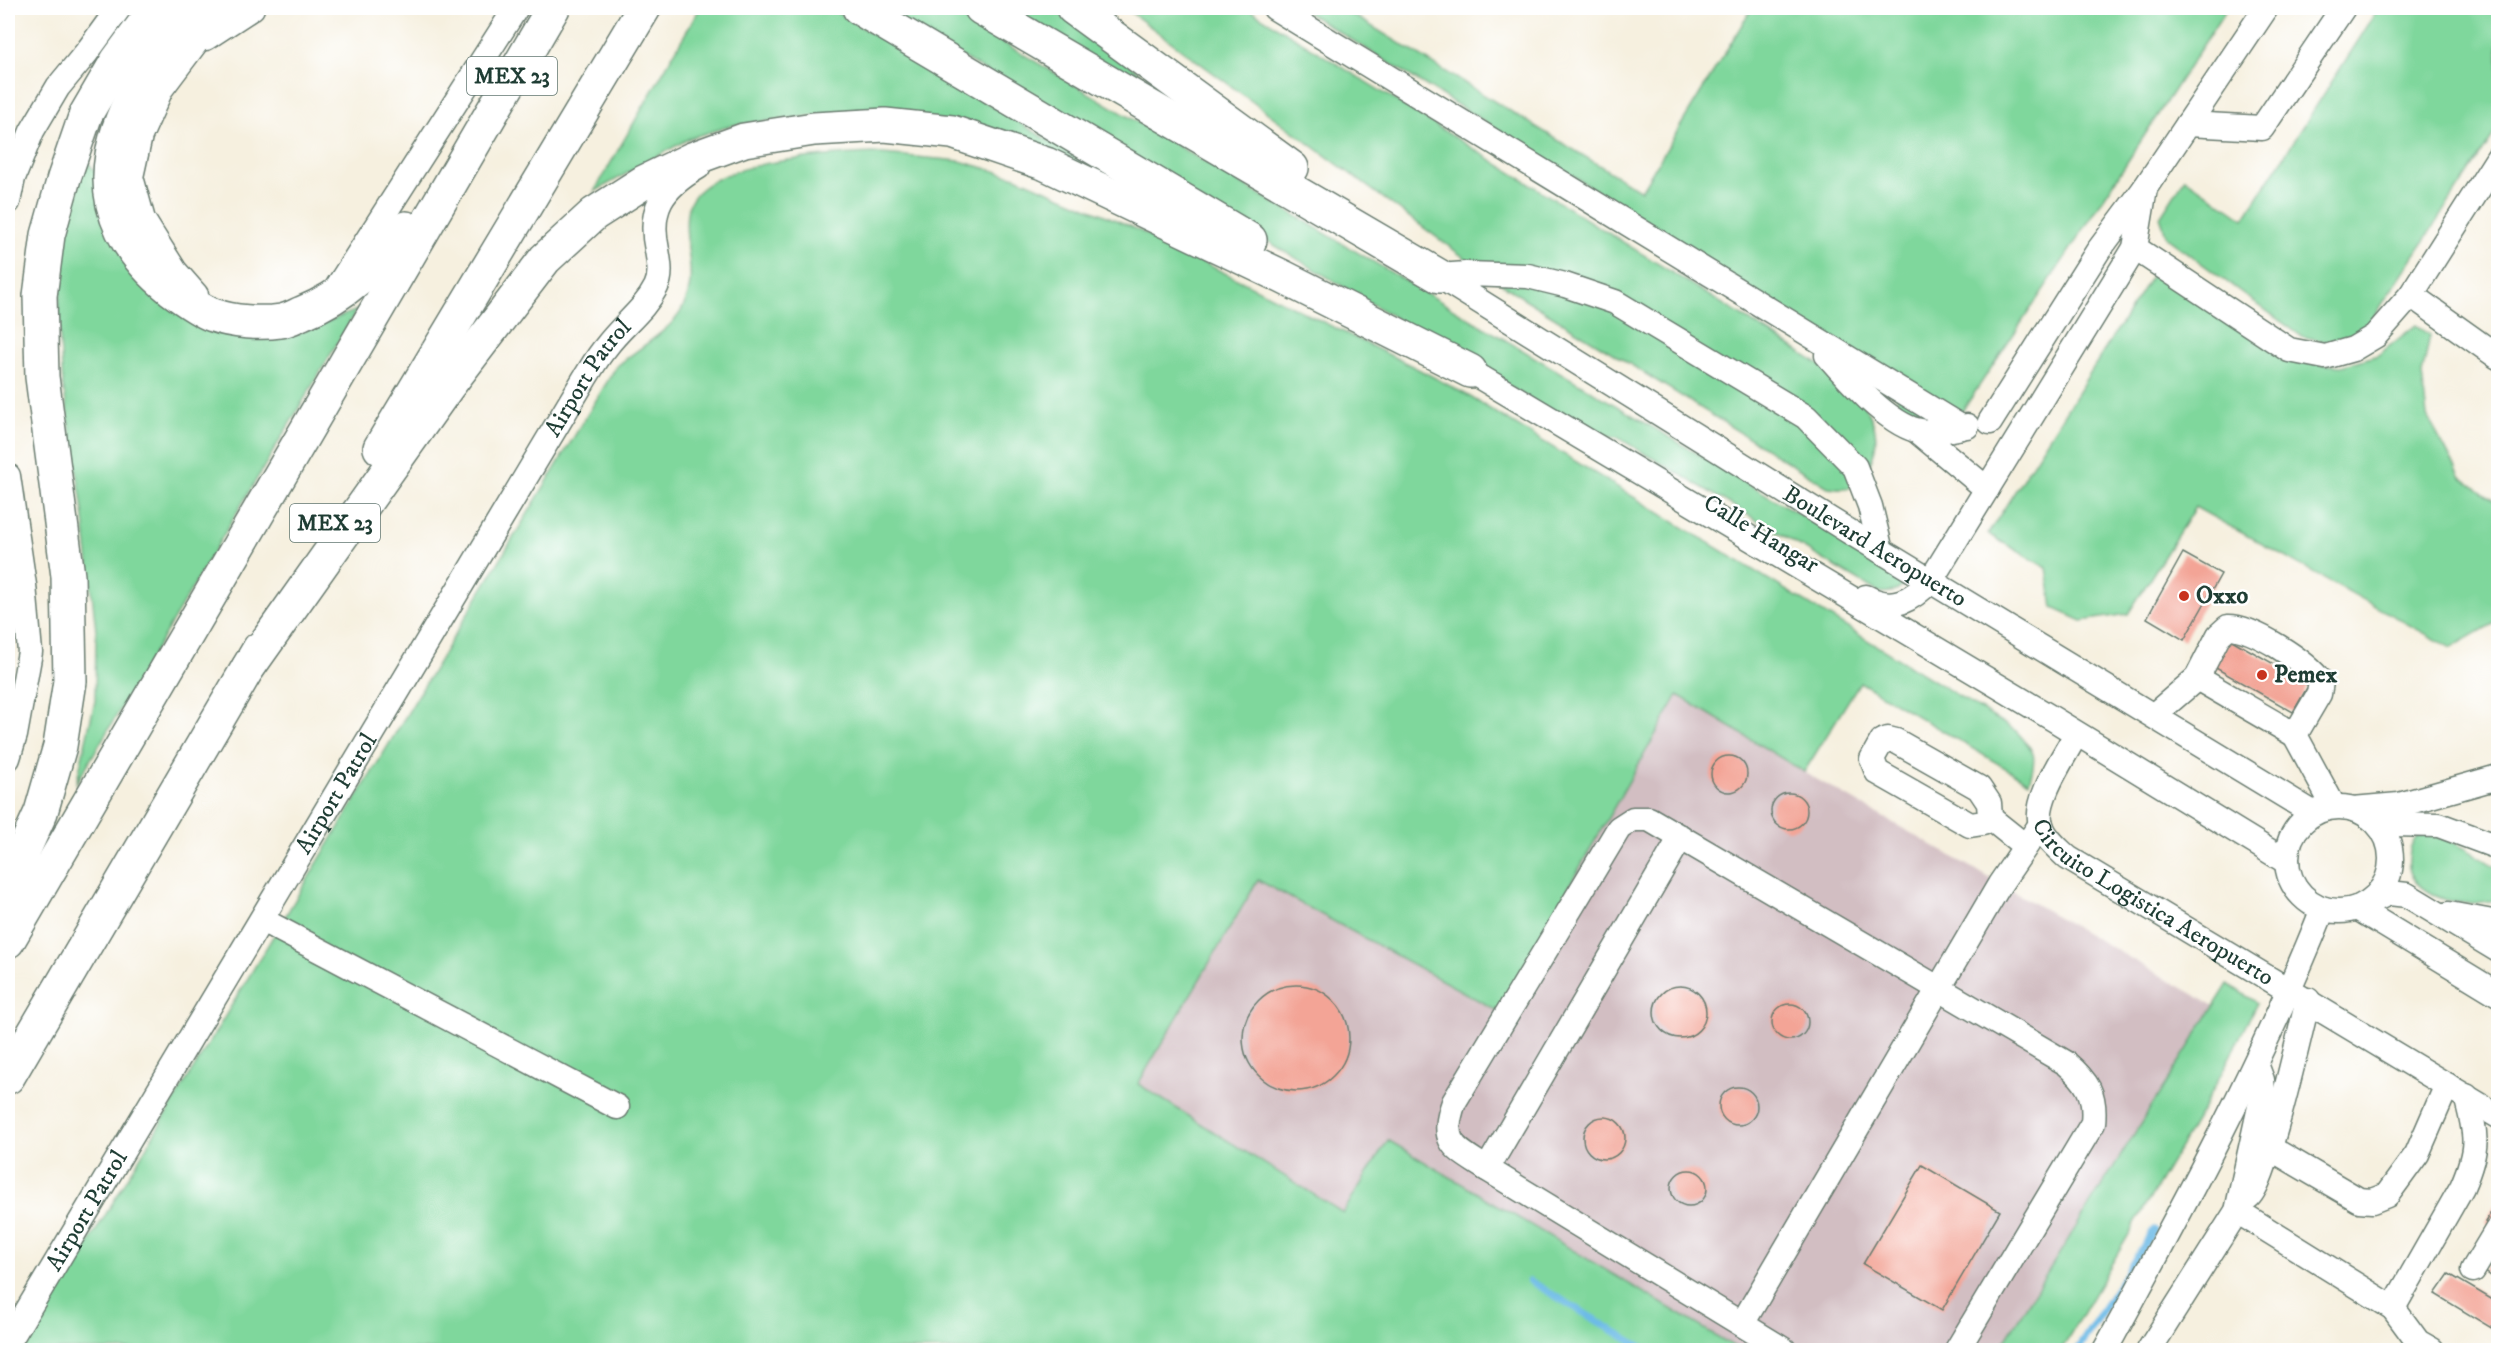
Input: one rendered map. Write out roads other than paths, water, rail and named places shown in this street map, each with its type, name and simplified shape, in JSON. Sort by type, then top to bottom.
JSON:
[{"type":"highway","points":[[8,885],[41,812],[60,746],[70,681],[68,576],[42,377],[40,296],[48,235],[63,178],[87,114],[117,61],[156,8]]},
{"type":"highway","points":[[196,8],[148,70],[131,98],[119,126],[109,184],[115,215],[131,248],[159,279],[181,297],[213,315],[248,322],[283,321],[347,290],[387,252],[471,144]]},
{"type":"highway","name":"MEX 23","points":[[8,941],[471,144],[553,8]]},
{"type":"highway","name":"MEX 23","points":[[8,1077],[248,668],[644,8]]},
{"type":"highway","points":[[859,8],[1470,371]]},
{"type":"highway","points":[[981,8],[1439,276]]},
{"type":"highway","points":[[1073,8],[1439,276]]},
{"type":"highway","points":[[248,668],[448,386],[545,259],[594,214],[644,182],[692,159],[744,140],[814,129],[885,125],[952,132],[1046,164],[1283,277],[1470,371]]},
{"type":"street","points":[[8,202],[13,178],[32,131],[58,87],[119,8]]},
{"type":"street","points":[[213,315],[175,271],[143,220],[130,177],[140,136],[160,89],[222,8]]},
{"type":"street","points":[[190,50],[252,8]]},
{"type":"street","points":[[1275,8],[1961,427]]},
{"type":"street","points":[[1990,422],[2104,243],[2145,188],[2266,8]]},
{"type":"street","points":[[2188,124],[2262,128],[2343,8]]},
{"type":"street","points":[[329,300],[511,12]]},
{"type":"street","name":"Airport Patrol","points":[[8,1343],[585,378],[606,346],[648,303],[658,283],[660,265],[653,226],[656,207],[667,191],[692,170],[744,140]]},
{"type":"street","points":[[2145,188],[2134,248],[2289,350],[2325,357],[2353,348],[2375,336],[2411,295],[2499,158]]},
{"type":"street","name":"Calle Hangar","points":[[1588,439],[1623,451],[1881,604],[1902,603],[1920,592],[1931,580],[2031,421],[2134,248]]},
{"type":"street","points":[[1439,276],[1466,274],[1528,276],[1565,285],[1615,302],[1806,417],[1855,467],[1870,506],[1881,551]]},
{"type":"street","name":"Boulevard Aeropuerto","points":[[1439,276],[1881,551],[2154,715],[2342,811]]},
{"type":"street","points":[[2411,295],[2499,357]]},
{"type":"street","points":[[1810,335],[1840,370],[1879,406],[1900,424],[1917,431],[1987,489]]},
{"type":"street","points":[[1470,371],[1588,439],[2287,862]]},
{"type":"street","points":[[1917,431],[1934,432],[1990,422],[2031,421]]},
{"type":"street","points":[[8,476],[24,585],[30,652],[15,735],[8,758]]},
{"type":"street","points":[[2154,715],[2197,678],[2219,635],[2228,627],[2239,626],[2313,671],[2321,682],[2319,694],[2295,735]]},
{"type":"street","points":[[2197,678],[2295,735],[2342,811],[2380,828],[2388,842],[2391,859],[2390,872],[2378,894],[2362,906]]},
{"type":"street","points":[[8,684],[20,705]]},
{"type":"street","name":"Circuito Logistica Aeropuerto","points":[[2076,734],[2042,797],[2041,824],[2054,844],[2068,858],[2499,1116]]},
{"type":"street","points":[[1990,818],[1983,823],[1970,825],[1877,772],[1872,759],[1874,753],[1885,740],[1896,741],[1979,788],[1989,803],[1990,818],[2025,846]]},
{"type":"street","points":[[2499,777],[2399,805],[2342,811],[2302,822],[2293,834],[2288,848],[2287,862],[2290,878],[2298,891],[2309,902],[2323,909],[2340,911],[2362,906],[2389,893],[2397,892],[2475,917],[2499,940]]},
{"type":"street","points":[[2342,811],[2390,824],[2439,825],[2499,848]]},
{"type":"street","points":[[1784,1350],[1487,1169],[1455,1147],[1447,1131],[1448,1118],[1454,1102],[1619,828],[1633,819],[1649,819],[1681,837],[2066,1062],[2083,1077],[2091,1092],[2095,1107],[2093,1123],[1957,1350]]},
{"type":"street","points":[[1742,1324],[1939,988],[2025,846],[2041,824]]},
{"type":"street","points":[[1487,1169],[1681,837]]},
{"type":"street","points":[[2362,906],[2499,994]]},
{"type":"street","name":"Circuito Logistica Aeropuerto","points":[[2300,995],[2323,909]]},
{"type":"street","points":[[2475,917],[2499,950]]},
{"type":"street","points":[[262,920],[617,1107]]},
{"type":"street","points":[[2105,1350],[2256,1064],[2300,995]]},
{"type":"street","points":[[2148,1350],[2239,1205],[2257,1187],[2270,1148],[2300,995]]},
{"type":"street","points":[[2239,1205],[2263,1093],[2262,1080],[2256,1064]]},
{"type":"street","points":[[2270,1148],[2359,1200],[2372,1202],[2387,1195],[2417,1154],[2457,1090]]},
{"type":"street","points":[[2393,1308],[2462,1187],[2470,1168],[2476,1133],[2457,1090]]},
{"type":"street","points":[[2239,1205],[2393,1308],[2421,1348]]},
{"type":"street","points":[[2473,1270],[2497,1230]]},
{"type":"waterway","points":[[2077,1350],[2154,1230]]},
{"type":"waterway","points":[[1530,1281],[1646,1350]]},
{"type":"place","name":"Oxxo","points":[[2184,596]]},
{"type":"place","name":"Pemex","points":[[2262,675]]}]
